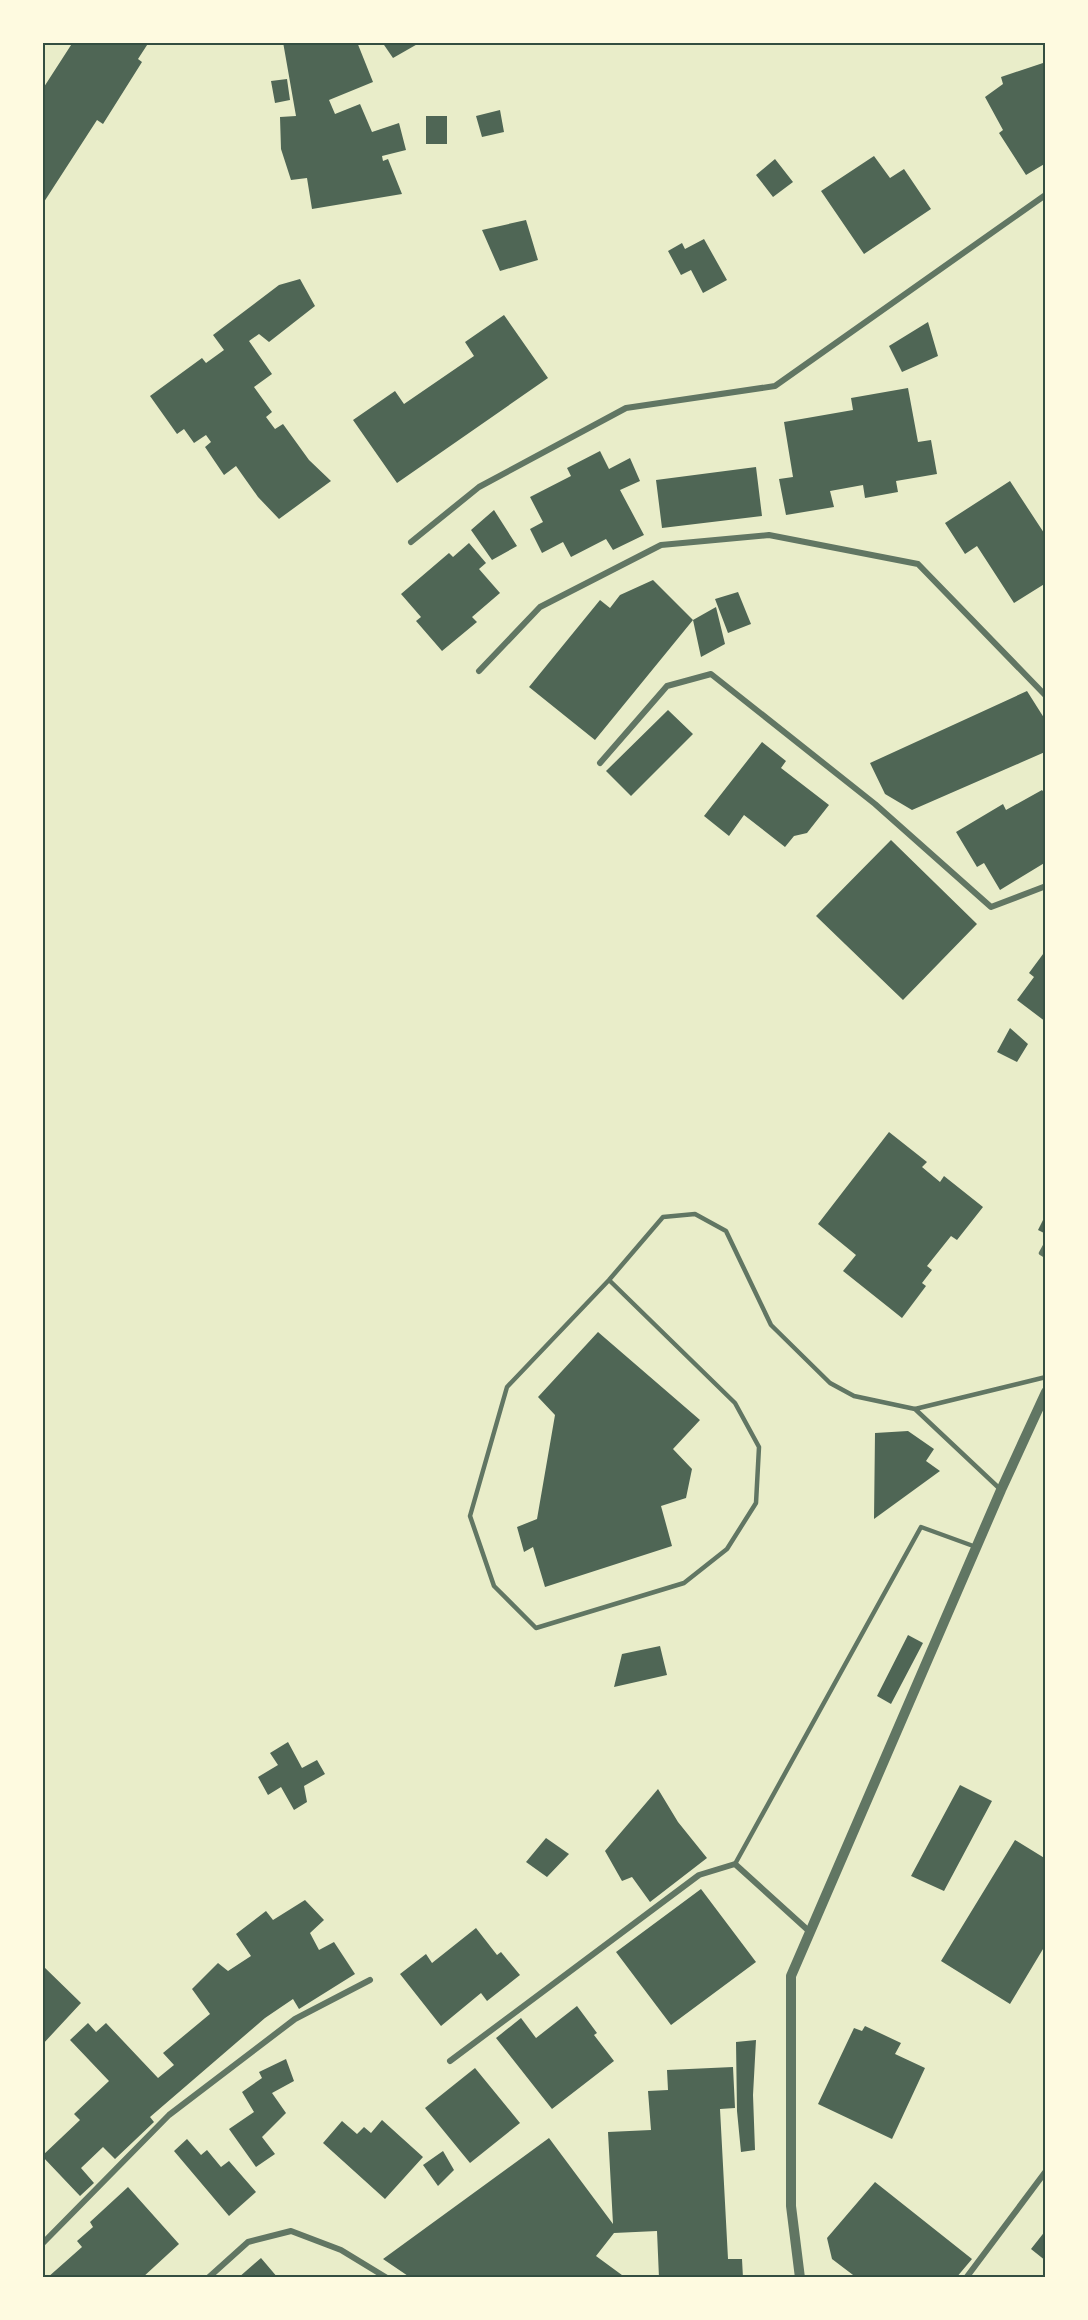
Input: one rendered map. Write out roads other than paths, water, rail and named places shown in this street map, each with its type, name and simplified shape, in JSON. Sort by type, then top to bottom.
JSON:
[{"type":"street","points":[[411,542],[479,486],[626,408],[775,386],[1044,196],[1046,199]]},
{"type":"street","points":[[478,672],[540,607],[661,545],[769,535],[918,564],[1046,696]]},
{"type":"street","points":[[600,763],[667,686],[711,674],[875,804],[991,907],[1046,886]]},
{"type":"street","points":[[800,2278],[791,2206],[791,1976],[976,1547],[1046,1392]]},
{"type":"street","points":[[450,2061],[699,1875],[735,1864],[810,1932]]},
{"type":"street","points":[[42,2244],[169,2115],[295,2019],[370,1980]]},
{"type":"street","points":[[966,2278],[1046,2171]]},
{"type":"street","points":[[208,2278],[248,2242],[291,2231],[341,2250],[387,2278]]},
{"type":"lane","points":[[609,1280],[735,1403],[759,1447],[756,1503],[727,1549],[684,1583],[536,1628],[494,1586],[470,1516],[507,1387],[609,1280],[663,1217],[695,1214],[726,1231],[771,1324],[830,1383],[854,1396],[915,1408],[1046,1377]]},
{"type":"lane","points":[[1046,1244],[1041,1252],[1046,1256]]},
{"type":"lane","points":[[915,1408],[1001,1490]]},
{"type":"lane","points":[[735,1864],[921,1527],[976,1547]]}]
